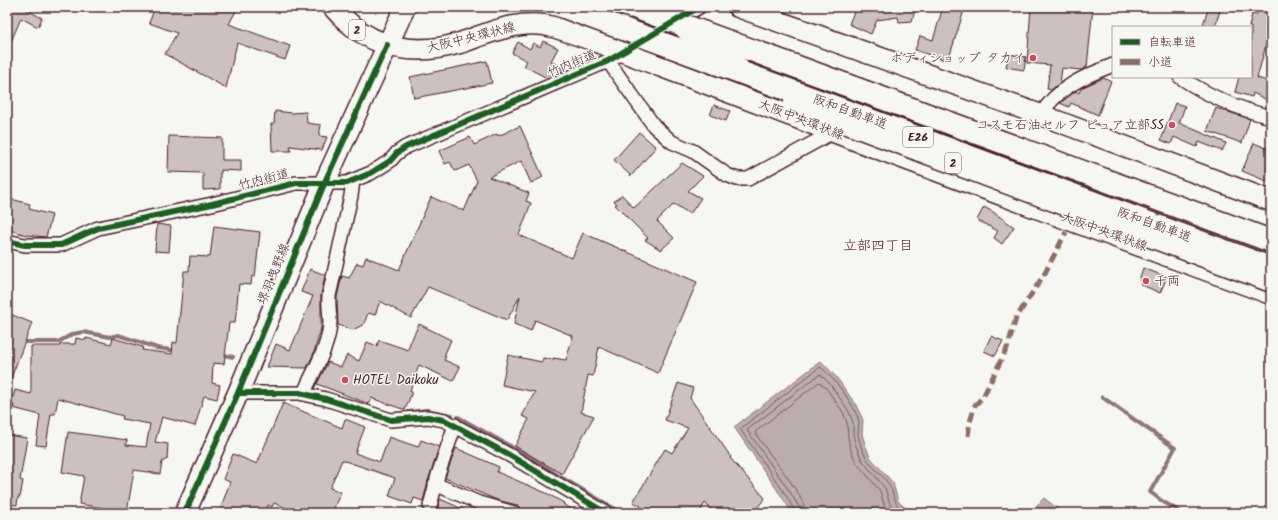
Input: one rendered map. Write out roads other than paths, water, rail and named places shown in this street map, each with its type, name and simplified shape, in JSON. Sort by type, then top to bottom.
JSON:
[{"type":"highway","name":"阪和自動車道","points":[[564,7],[1271,268]]},
{"type":"highway","name":"阪和自動車道","points":[[634,7],[720,40],[1271,241]]},
{"type":"main road","name":"大阪中央環状線","points":[[333,7],[342,18],[356,29],[387,45],[405,50],[430,49],[459,43],[498,30],[530,25],[553,28],[616,57],[833,132],[1271,294]]},
{"type":"main road","name":"堺羽曳野線","points":[[185,513],[238,393],[324,184],[405,7]]},
{"type":"main road","name":"大阪中央環状線","points":[[656,7],[733,64],[773,90],[800,105],[831,118],[1271,282]]},
{"type":"main road","points":[[738,7],[1041,115],[1271,202]]},
{"type":"street","name":"竹内街道","points":[[7,241],[25,246],[61,245],[98,228],[212,204],[296,183],[324,184],[347,183],[353,181],[382,167],[406,147],[616,57],[699,7]]},
{"type":"street","points":[[616,57],[654,126],[672,142],[693,151],[727,175],[737,179],[748,179],[833,132]]},
{"type":"street","points":[[1041,115],[1056,95],[1072,84],[1112,65]]},
{"type":"street","points":[[1182,78],[1223,102],[1246,111],[1271,117]]},
{"type":"street","points":[[304,393],[323,352],[328,336],[330,321],[328,307],[329,296],[353,181]]},
{"type":"street","points":[[238,393],[304,393],[386,419],[398,420],[428,417],[444,420],[509,455],[606,513]]},
{"type":"street","points":[[430,506],[435,484],[455,425]]},
{"type":"street","points":[[435,484],[479,503],[514,513]]},
{"type":"water","points":[[821,361],[837,378],[856,405],[863,420],[862,434],[870,457],[893,483],[898,501],[913,513],[792,513],[734,427]]},
{"type":"water","points":[[1044,498],[1063,513],[1029,513]]},
{"type":"waterway","points":[[19,342],[58,342],[73,334],[83,332],[110,337],[118,335],[157,348],[177,351]]},
{"type":"waterway","points":[[220,354],[233,357]]},
{"type":"waterway","points":[[1102,397],[1175,448],[1150,492],[1182,513]]},
{"type":"waterway","points":[[409,412],[427,410],[452,415]]},
{"type":"waterway","points":[[458,417],[530,457],[622,513]]},
{"type":"place","name":"ボディショップ タカイ","points":[[1033,58]]},
{"type":"place","name":"コスモ石油セルフ ピュア立部SS","points":[[1172,125]]},
{"type":"place","name":"千両","points":[[1146,281]]},
{"type":"place","name":"HOTEL Daikoku","points":[[345,380]]},
{"type":"district","name":"立部四丁目","points":[[878,246]]}]
